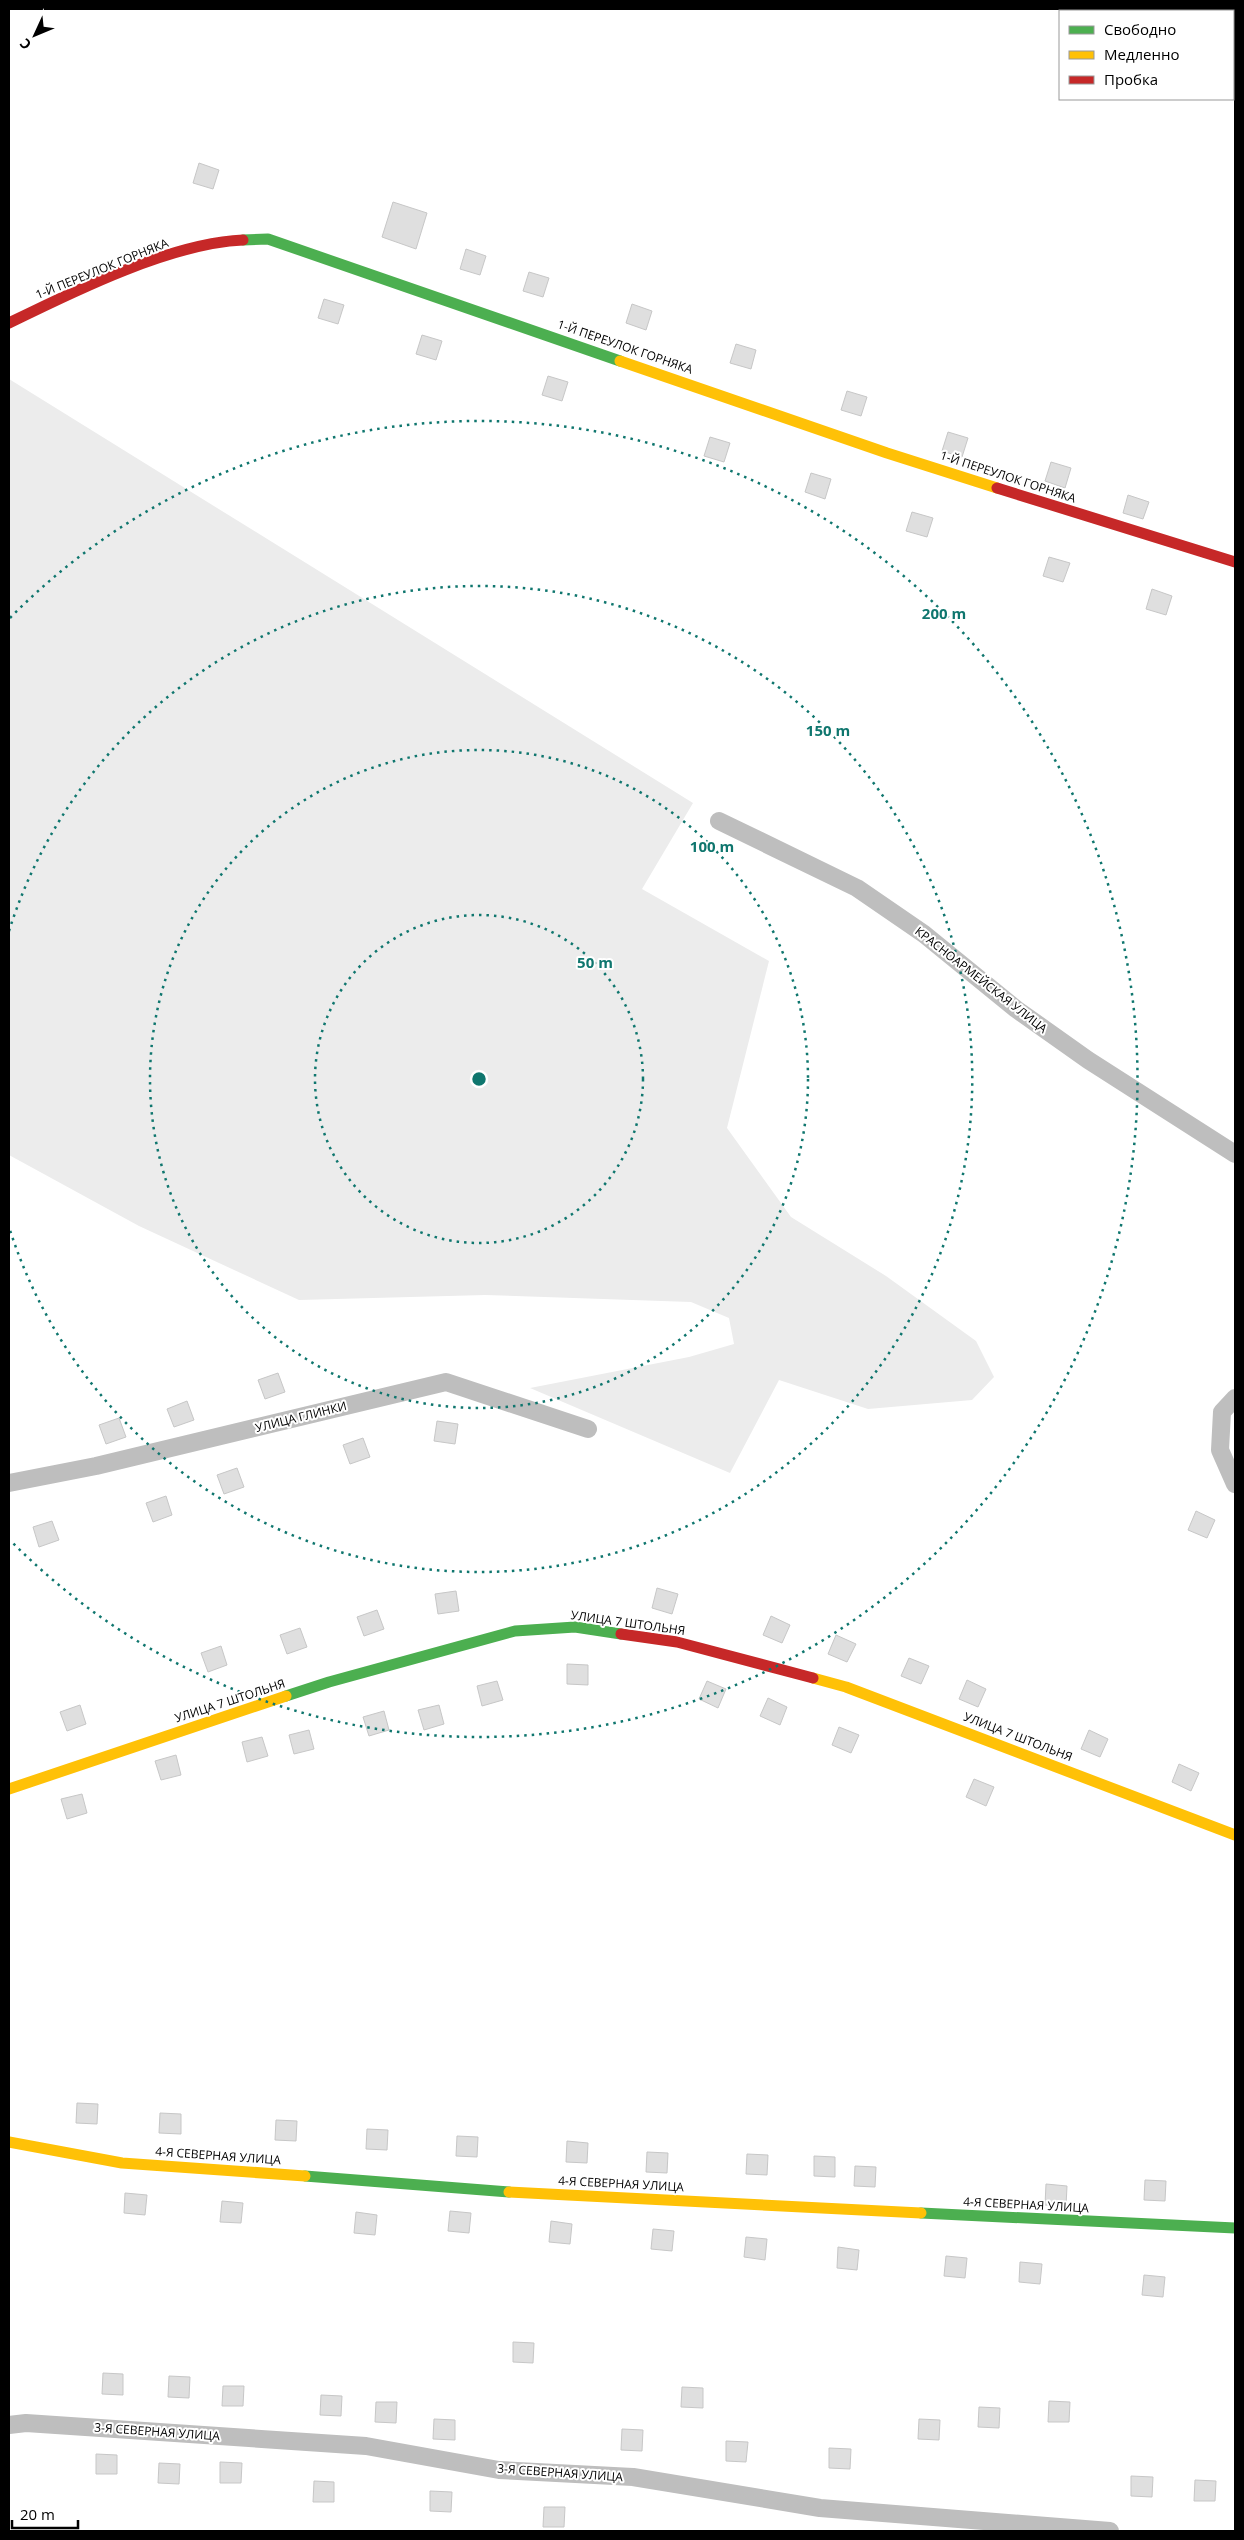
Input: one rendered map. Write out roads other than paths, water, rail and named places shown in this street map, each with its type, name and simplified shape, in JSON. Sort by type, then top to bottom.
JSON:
[{"type":"street","name":"1-Й ПЕРЕУЛОК ГОРНЯКА","points":[[9,323],[52,302],[159,258],[224,241],[268,239],[888,453],[1235,562]]},
{"type":"street","name":"КРАСНОАРМЕЙСКАЯ УЛИЦА","points":[[719,821],[857,888],[924,934],[1016,1009],[1088,1060],[1235,1154]]},
{"type":"street","name":"УЛИЦА ГЛИНКИ","points":[[9,1483],[96,1466],[446,1382],[588,1429]]},
{"type":"street","points":[[1235,1398],[1222,1412],[1220,1450],[1235,1484]]},
{"type":"street","name":"УЛИЦА 7 ШТОЛЬНЯ","points":[[9,1789],[329,1682],[515,1631],[575,1627],[677,1642],[846,1687],[1235,1834]]},
{"type":"street","name":"4-Я СЕВЕРНАЯ УЛИЦА","points":[[9,2142],[122,2163],[284,2174],[480,2191],[1066,2222],[1235,2228]]},
{"type":"street","name":"3-Я СЕВЕРНАЯ УЛИЦА","points":[[9,2425],[26,2423],[366,2446],[499,2470],[632,2478],[820,2508],[1110,2531]]}]
